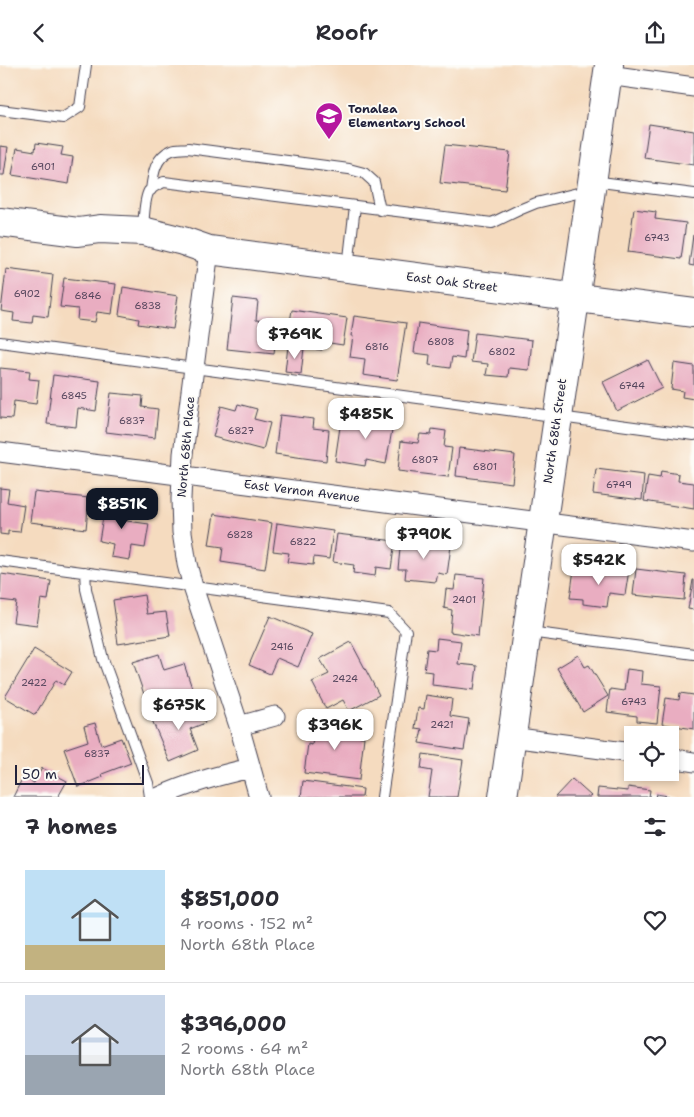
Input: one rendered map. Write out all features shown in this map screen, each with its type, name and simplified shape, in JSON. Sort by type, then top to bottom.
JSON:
[{"type":"street","points":[[608,70],[694,87]]},
{"type":"street","name":"North 68th Street","points":[[502,797],[608,70]]},
{"type":"street","name":"East Oak Street","points":[[0,221],[78,232],[100,229],[143,231],[209,250],[694,313]]},
{"type":"street","name":"East Oak Street","points":[[78,232],[100,242],[140,250],[181,253],[209,250]]},
{"type":"street","name":"North 68th Place","points":[[209,250],[183,454],[182,532],[193,587],[239,726],[259,797]]},
{"type":"street","name":"East Vernon Avenue","points":[[0,452],[694,542]]},
{"type":"street","points":[[239,726],[275,716]]},
{"type":"street","points":[[511,737],[624,752]]},
{"type":"street","points":[[679,760],[694,762]]},
{"type":"street","points":[[158,797],[179,787],[251,768]]},
{"type":"lane","points":[[0,109],[63,118],[80,107],[86,65]]},
{"type":"lane","points":[[143,231],[147,199],[154,168],[162,157],[172,150],[188,148],[349,169],[364,173],[374,182],[380,210]]},
{"type":"lane","points":[[150,190],[164,182],[492,223],[536,203],[592,185],[694,194]]},
{"type":"lane","points":[[348,268],[355,206]]},
{"type":"lane","points":[[0,342],[694,435]]},
{"type":"lane","points":[[0,561],[389,613],[406,631],[382,797]]},
{"type":"lane","points":[[86,572],[86,589],[103,659],[148,783],[150,797]]},
{"type":"lane","points":[[527,632],[694,654]]},
{"type":"building","points":[[649,124],[694,131],[694,165],[644,158]]},
{"type":"building","points":[[36,143],[63,147],[61,155],[73,157],[69,184],[12,175],[17,148],[35,151]]},
{"type":"building","points":[[445,145],[510,152],[505,190],[440,183]]},
{"type":"building","points":[[0,146],[8,147],[4,175],[0,175]]},
{"type":"building","points":[[634,209],[656,212],[655,219],[686,223],[681,259],[628,252]]},
{"type":"building","points":[[694,236],[694,266],[689,265]]},
{"type":"building","points":[[6,269],[53,275],[48,317],[33,315],[32,323],[13,321],[14,313],[1,311]]},
{"type":"building","points":[[64,278],[116,284],[112,314],[97,312],[95,322],[77,320],[78,309],[60,307]]},
{"type":"building","points":[[123,287],[178,296],[173,329],[138,324],[139,319],[119,315]]},
{"type":"building","points":[[233,298],[258,301],[256,320],[277,322],[274,354],[227,349]]},
{"type":"building","points":[[292,310],[347,318],[343,345],[323,342],[322,350],[306,348],[307,343],[287,340]]},
{"type":"building","points":[[354,316],[406,323],[397,380],[363,375],[365,359],[350,357]]},
{"type":"building","points":[[418,323],[467,330],[464,359],[452,357],[450,368],[429,365],[430,355],[414,353]]},
{"type":"building","points":[[475,333],[532,340],[529,370],[509,368],[508,377],[486,375],[488,364],[471,362]]},
{"type":"building","points":[[288,346],[304,348],[301,374],[285,372]]},
{"type":"building","points":[[648,360],[662,388],[617,411],[603,382]]},
{"type":"building","points":[[674,363],[694,366],[694,399],[682,397],[683,391],[671,389]]},
{"type":"building","points":[[0,368],[30,371],[29,379],[39,380],[36,404],[14,401],[12,419],[0,418]]},
{"type":"building","points":[[53,375],[100,381],[96,411],[78,408],[76,427],[47,424]]},
{"type":"building","points":[[111,393],[143,396],[142,407],[158,409],[155,438],[106,432]]},
{"type":"building","points":[[238,404],[257,409],[254,419],[270,423],[263,450],[213,437],[221,406],[236,410]]},
{"type":"building","points":[[373,409],[395,413],[386,464],[366,460],[365,466],[335,461],[341,420],[370,425]]},
{"type":"building","points":[[280,415],[314,419],[313,428],[329,430],[326,461],[275,454]]},
{"type":"building","points":[[432,429],[446,431],[444,447],[452,448],[448,477],[398,471],[401,441],[418,443],[420,434],[431,435]]},
{"type":"building","points":[[459,448],[515,455],[512,483],[456,476]]},
{"type":"building","points":[[596,469],[644,475],[642,500],[593,494]]},
{"type":"building","points":[[661,471],[679,474],[678,481],[694,483],[694,509],[644,501],[648,476],[660,478]]},
{"type":"building","points":[[0,488],[9,489],[7,502],[24,505],[20,532],[8,531],[8,535],[0,534]]},
{"type":"building","points":[[34,492],[89,498],[86,529],[30,522]]},
{"type":"building","points":[[106,499],[130,503],[127,521],[149,524],[145,548],[132,546],[130,560],[111,557],[113,544],[99,541]]},
{"type":"building","points":[[214,514],[272,523],[265,569],[221,562],[223,547],[209,545]]},
{"type":"building","points":[[277,523],[333,531],[329,559],[314,557],[313,565],[287,562],[289,553],[273,551]]},
{"type":"building","points":[[337,534],[395,541],[391,569],[376,567],[375,576],[353,573],[354,565],[333,562]]},
{"type":"building","points":[[401,539],[451,546],[447,575],[438,573],[436,582],[405,579],[406,569],[398,569]]},
{"type":"building","points":[[608,567],[629,570],[625,595],[609,593],[607,607],[583,604],[583,599],[570,598],[574,569],[607,574]]},
{"type":"building","points":[[636,569],[686,575],[684,600],[633,595]]},
{"type":"building","points":[[1,574],[51,581],[48,600],[41,599],[37,625],[13,622],[16,602],[0,600]]},
{"type":"building","points":[[456,575],[484,578],[478,636],[450,632],[452,610],[444,608],[446,589],[454,590]]},
{"type":"building","points":[[694,580],[694,610],[688,609]]},
{"type":"building","points":[[144,595],[147,614],[166,612],[170,636],[118,644],[113,600]]},
{"type":"building","points":[[270,616],[312,634],[298,667],[277,658],[270,674],[249,665]]},
{"type":"building","points":[[437,638],[461,641],[458,664],[477,666],[474,690],[432,685],[433,672],[424,671],[427,649],[436,650]]},
{"type":"building","points":[[351,642],[379,695],[349,711],[343,700],[326,709],[312,682],[329,674],[320,659]]},
{"type":"building","points":[[34,649],[72,672],[64,685],[56,680],[35,715],[5,697]]},
{"type":"building","points":[[159,654],[164,670],[184,664],[193,691],[148,706],[133,662]]},
{"type":"building","points":[[578,655],[585,667],[589,665],[608,696],[583,712],[557,668]]},
{"type":"building","points":[[627,669],[642,671],[641,684],[661,686],[657,723],[637,721],[637,716],[607,712],[610,689],[624,691]]},
{"type":"building","points":[[680,693],[694,695],[694,729],[662,724],[666,698],[679,700]]},
{"type":"building","points":[[426,695],[452,699],[450,716],[469,719],[464,750],[419,743],[422,729],[415,728],[418,708],[424,709]]},
{"type":"building","points":[[196,702],[205,723],[190,729],[198,750],[170,762],[152,720]]},
{"type":"building","points":[[316,719],[354,724],[353,736],[364,737],[359,780],[304,773],[308,744],[312,745]]},
{"type":"building","points":[[95,723],[101,745],[121,738],[131,763],[102,774],[103,777],[78,787],[64,749],[88,741],[84,726]]},
{"type":"building","points":[[423,754],[463,760],[457,797],[428,797],[432,771],[421,769]]},
{"type":"building","points":[[42,768],[67,781],[58,797],[13,797],[23,777],[34,783]]},
{"type":"building","points":[[572,779],[591,796],[555,797]]},
{"type":"building","points":[[303,781],[363,789],[362,797],[301,797]]},
{"type":"building","points":[[628,787],[650,790],[649,797],[597,797],[598,788],[628,791]]},
{"type":"building","points":[[656,794],[669,796],[669,797],[655,797]]},
{"type":"place","name":"Tonalea Elementary School","points":[[329,140]]}]
